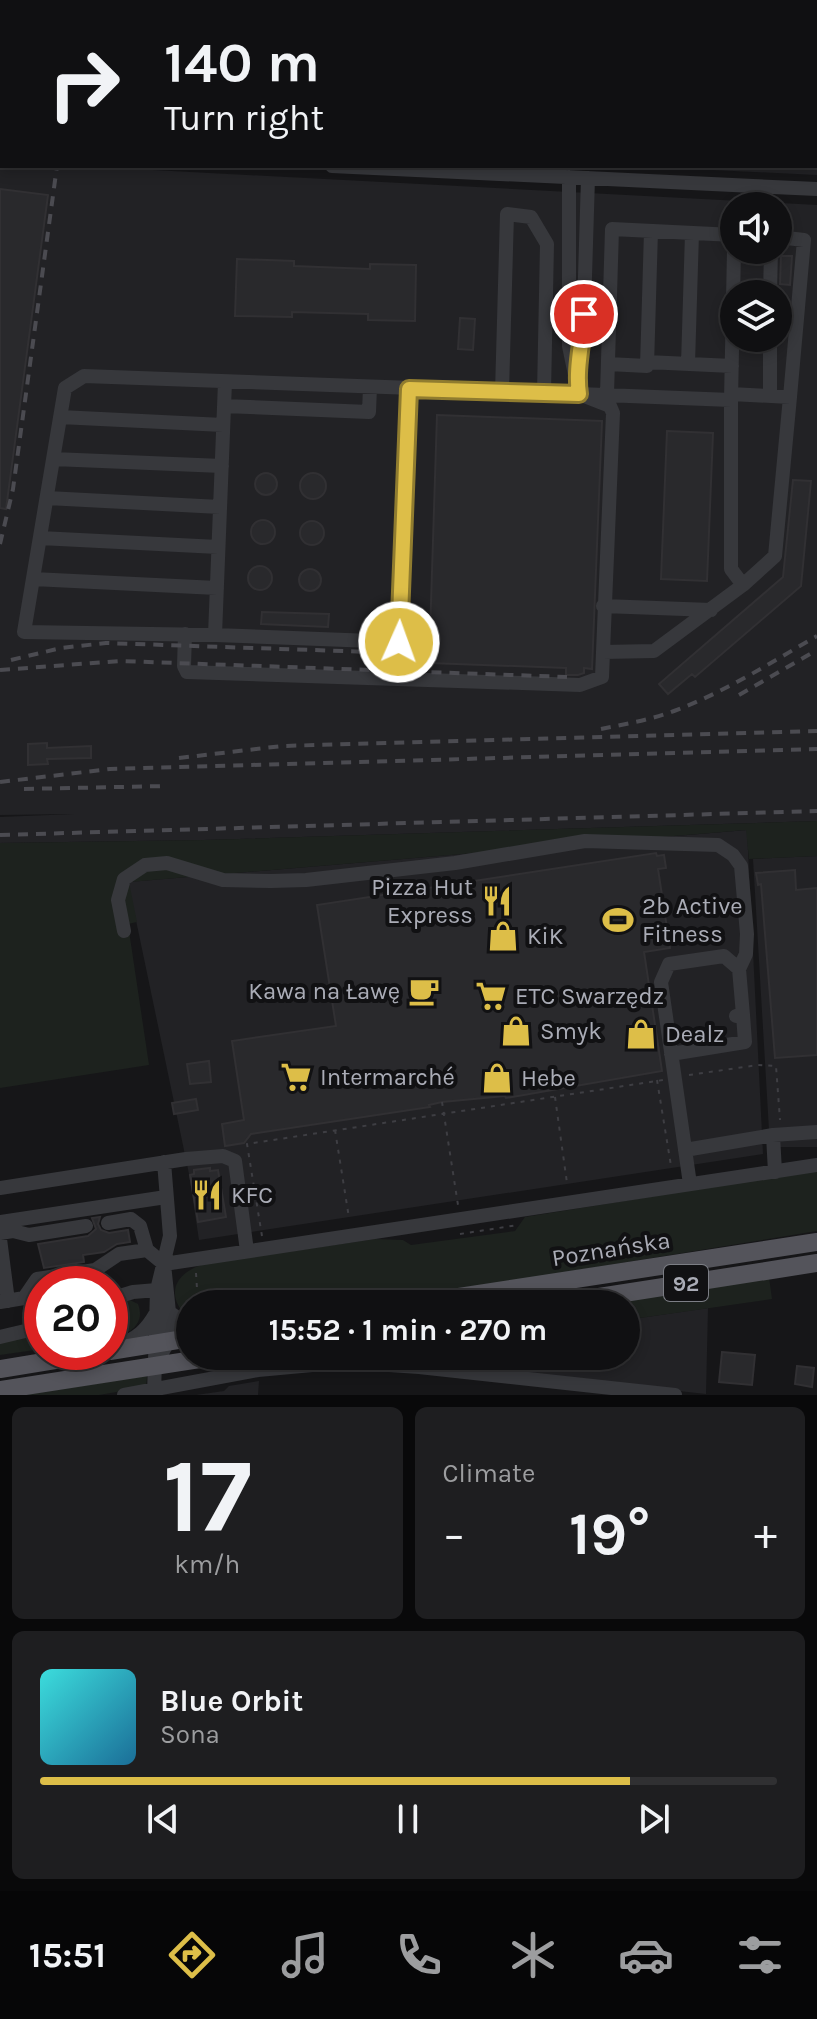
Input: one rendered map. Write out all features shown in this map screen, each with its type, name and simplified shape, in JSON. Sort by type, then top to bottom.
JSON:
[{"type":"main road","name":"Poznańska","points":[[504,1290],[817,1242]]},
{"type":"main road","name":"Poznańska","points":[[640,1291],[817,1263]]},
{"type":"main road","points":[[128,1348],[176,1340]]},
{"type":"main road","points":[[0,1390],[176,1363]]},
{"type":"main road","points":[[0,1369],[24,1365]]},
{"type":"street","points":[[375,168],[817,189]]},
{"type":"street","points":[[185,634],[184,666],[187,672],[580,685],[602,677],[613,413],[610,406],[578,387],[569,346],[569,177]]},
{"type":"street","points":[[578,387],[583,342],[588,178]]},
{"type":"street","points":[[502,392],[507,214],[531,217],[547,244],[544,393]]},
{"type":"street","points":[[607,394],[612,229],[720,234]]},
{"type":"street","points":[[647,396],[651,231]]},
{"type":"street","points":[[688,364],[692,233]]},
{"type":"street","points":[[603,652],[654,651],[743,585],[775,556],[804,240],[792,239]]},
{"type":"street","points":[[734,264],[731,569],[743,585]]},
{"type":"street","points":[[770,352],[770,396]]},
{"type":"street","points":[[608,364],[732,366]]},
{"type":"street","points":[[425,643],[185,634],[24,632],[65,388],[84,376],[544,393],[578,387],[607,394],[647,396],[790,397]]},
{"type":"street","points":[[215,635],[225,382]]},
{"type":"street","points":[[224,406],[369,412],[370,387]]},
{"type":"street","points":[[399,642],[409,389]]},
{"type":"street","points":[[60,417],[223,425]]},
{"type":"street","points":[[53,459],[222,466]]},
{"type":"street","points":[[47,498],[220,507]]},
{"type":"street","points":[[40,538],[218,547]]},
{"type":"street","points":[[33,579],[217,588]]},
{"type":"street","points":[[603,606],[711,610]]},
{"type":"street","points":[[124,931],[118,900],[124,879],[145,865],[167,863],[223,880],[294,880],[455,863],[585,841],[718,845],[733,855],[741,866],[747,934],[746,954],[739,969],[737,987],[745,1042],[671,1054]]},
{"type":"street","points":[[690,1184],[661,982],[669,964],[724,956],[739,969]]},
{"type":"street","points":[[685,1150],[777,1135],[817,1132]]},
{"type":"street","points":[[775,1172],[777,1135]]},
{"type":"street","points":[[0,1188],[164,1162],[223,1156],[235,1161],[247,1251]]},
{"type":"street","points":[[164,1162],[170,1236],[157,1290],[163,1313],[176,1320]]},
{"type":"street","points":[[108,1223],[131,1219],[140,1226],[147,1250],[164,1264],[817,1165]]},
{"type":"street","points":[[0,1222],[166,1197]]},
{"type":"street","points":[[86,1226],[29,1235],[13,1231],[0,1236],[4,1301],[24,1298],[37,1279],[95,1270],[119,1254],[147,1250]]},
{"type":"street","points":[[154,1392],[155,1366],[162,1343],[164,1264]]},
{"type":"street","points":[[128,1294],[157,1290]]},
{"type":"street","points":[[128,1341],[139,1336],[163,1313]]},
{"type":"street","points":[[0,1337],[24,1331]]},
{"type":"street","points":[[124,1395],[154,1392],[258,1370],[345,1362],[675,1395]]},
{"type":"path","points":[[264,1249],[247,1144],[758,1065],[776,1066],[777,1135]]},
{"type":"path","points":[[657,1080],[671,1166]]},
{"type":"path","points":[[555,1096],[567,1183]]},
{"type":"path","points":[[442,1102],[460,1220]]},
{"type":"path","points":[[335,1130],[349,1218]]},
{"type":"path","points":[[451,1234],[518,1225]]},
{"type":"path","points":[[195,1259],[197,1290]]},
{"type":"shaded area","points":[[0,168],[116,168],[720,200],[720,264],[792,264],[792,204],[817,205],[817,821],[204,840],[0,843],[0,817],[74,814],[0,815]]},
{"type":"shaded area","points":[[672,168],[817,168],[817,175]]},
{"type":"shaded area","points":[[817,821],[817,856],[749,859],[746,830],[129,882],[137,922],[128,924],[149,1065],[0,1088],[0,843],[204,840]]},
{"type":"shaded area","points":[[747,830],[763,1154],[199,1240],[189,1174],[128,882]]},
{"type":"shaded area","points":[[817,856],[817,1147],[770,1147],[753,859]]},
{"type":"shaded area","points":[[817,1170],[817,1231],[474,1287],[438,1290],[176,1290],[176,1299],[175,1295],[176,1287],[179,1280],[193,1268],[204,1264],[375,1239],[403,1240],[411,1245],[515,1231],[525,1217]]},
{"type":"shaded area","points":[[769,1277],[772,1299],[640,1318],[640,1297]]},
{"type":"shaded area","points":[[128,1301],[138,1304],[140,1318],[128,1332]]},
{"type":"shaded area","points":[[708,1308],[706,1394],[487,1370],[640,1370],[640,1318]]},
{"type":"shaded area","points":[[24,1337],[24,1352],[0,1355],[0,1342]]},
{"type":"shaded area","points":[[147,1376],[146,1387],[99,1395],[22,1395]]},
{"type":"shaded area","points":[[259,1381],[258,1395],[196,1395],[224,1391],[229,1386]]},
{"type":"building","points":[[0,189],[48,195],[6,509],[0,508]]},
{"type":"building","points":[[237,259],[294,261],[294,266],[370,269],[370,264],[416,265],[415,321],[368,320],[368,314],[292,312],[292,317],[235,316]]},
{"type":"building","points":[[781,264],[791,264],[790,280],[780,280]]},
{"type":"building","points":[[460,318],[475,319],[473,350],[458,349]]},
{"type":"building","points":[[437,415],[602,421],[592,669],[584,668],[584,673],[566,675],[566,668],[430,663],[430,652],[435,643],[430,635]]},
{"type":"building","points":[[667,431],[713,433],[707,581],[661,579]]},
{"type":"building","points":[[262,473],[270,473],[277,484],[270,495],[262,495],[255,488],[255,480]]},
{"type":"building","points":[[313,473],[322,477],[326,486],[322,495],[313,499],[304,495],[300,486],[304,477]]},
{"type":"building","points":[[793,480],[811,481],[801,586],[695,677],[692,674],[668,694],[659,684],[783,577]]},
{"type":"building","points":[[263,520],[272,523],[275,532],[272,541],[263,544],[254,541],[251,532],[254,523]]},
{"type":"building","points":[[312,521],[320,525],[324,533],[320,541],[312,545],[304,541],[300,533],[304,525]]},
{"type":"building","points":[[260,566],[271,573],[272,578],[265,589],[260,590],[249,583],[248,578],[255,567]]},
{"type":"building","points":[[306,569],[314,569],[321,580],[314,591],[306,591],[299,584],[299,576]]},
{"type":"building","points":[[262,612],[329,614],[328,627],[261,624]]},
{"type":"building","points":[[47,743],[47,748],[91,746],[91,758],[47,759],[48,764],[28,765],[28,744]]},
{"type":"building","name":"ETC Swarzędz","points":[[656,853],[657,856],[664,855],[666,868],[658,869],[670,948],[644,952],[662,1071],[506,1098],[442,1102],[430,1107],[251,1134],[244,1143],[225,1146],[222,1124],[244,1120],[232,1041],[336,1026],[317,905]]},
{"type":"building","points":[[795,870],[796,890],[817,888],[817,1055],[775,1058],[761,884],[758,885],[756,873]]},
{"type":"building","points":[[209,1061],[211,1082],[190,1084],[187,1064]]},
{"type":"building","points":[[196,1099],[198,1110],[174,1114],[172,1103]]},
{"type":"building","name":"KFC","points":[[210,1168],[210,1171],[218,1170],[226,1217],[198,1222],[190,1175],[194,1174],[194,1170]]},
{"type":"building","points":[[100,1217],[98,1224],[101,1230],[109,1233],[128,1230],[130,1242],[117,1244],[104,1252],[83,1255],[84,1262],[44,1266],[38,1244],[88,1236],[96,1229],[92,1218]]},
{"type":"building","points":[[722,1352],[755,1355],[752,1385],[719,1382]]},
{"type":"building","points":[[797,1366],[814,1368],[812,1387],[795,1384]]},
{"type":"railway","points":[[0,544],[13,489],[57,168]]},
{"type":"railway","points":[[601,729],[656,717],[693,703],[817,636]]},
{"type":"railway","points":[[11,660],[61,648],[106,643],[430,654]]},
{"type":"railway","points":[[739,695],[817,650]]},
{"type":"railway","points":[[0,670],[120,661],[567,677]]},
{"type":"railway","points":[[179,758],[282,746],[817,731]]},
{"type":"railway","points":[[0,782],[110,769],[817,749]]},
{"type":"railway","points":[[24,789],[167,786]]},
{"type":"railway","points":[[0,835],[817,811]]},
{"type":"place","name":"Pizza Hut Express","points":[[497,901]]},
{"type":"place","name":"2b Active Fitness","points":[[618,920]]},
{"type":"place","name":"KiK","points":[[503,936]]},
{"type":"place","name":"Kawa na Ławę","points":[[424,991]]},
{"type":"place","name":"ETC Swarzędz","points":[[491,996]]},
{"type":"place","name":"Smyk","points":[[516,1031]]},
{"type":"place","name":"Dealz","points":[[641,1034]]},
{"type":"place","name":"Intermarché","points":[[296,1077]]},
{"type":"place","name":"Hebe","points":[[497,1078]]},
{"type":"place","name":"KFC","points":[[207,1195]]},
{"type":"route","points":[[399,642],[409,389],[579,394],[577,379],[584,314]]}]
